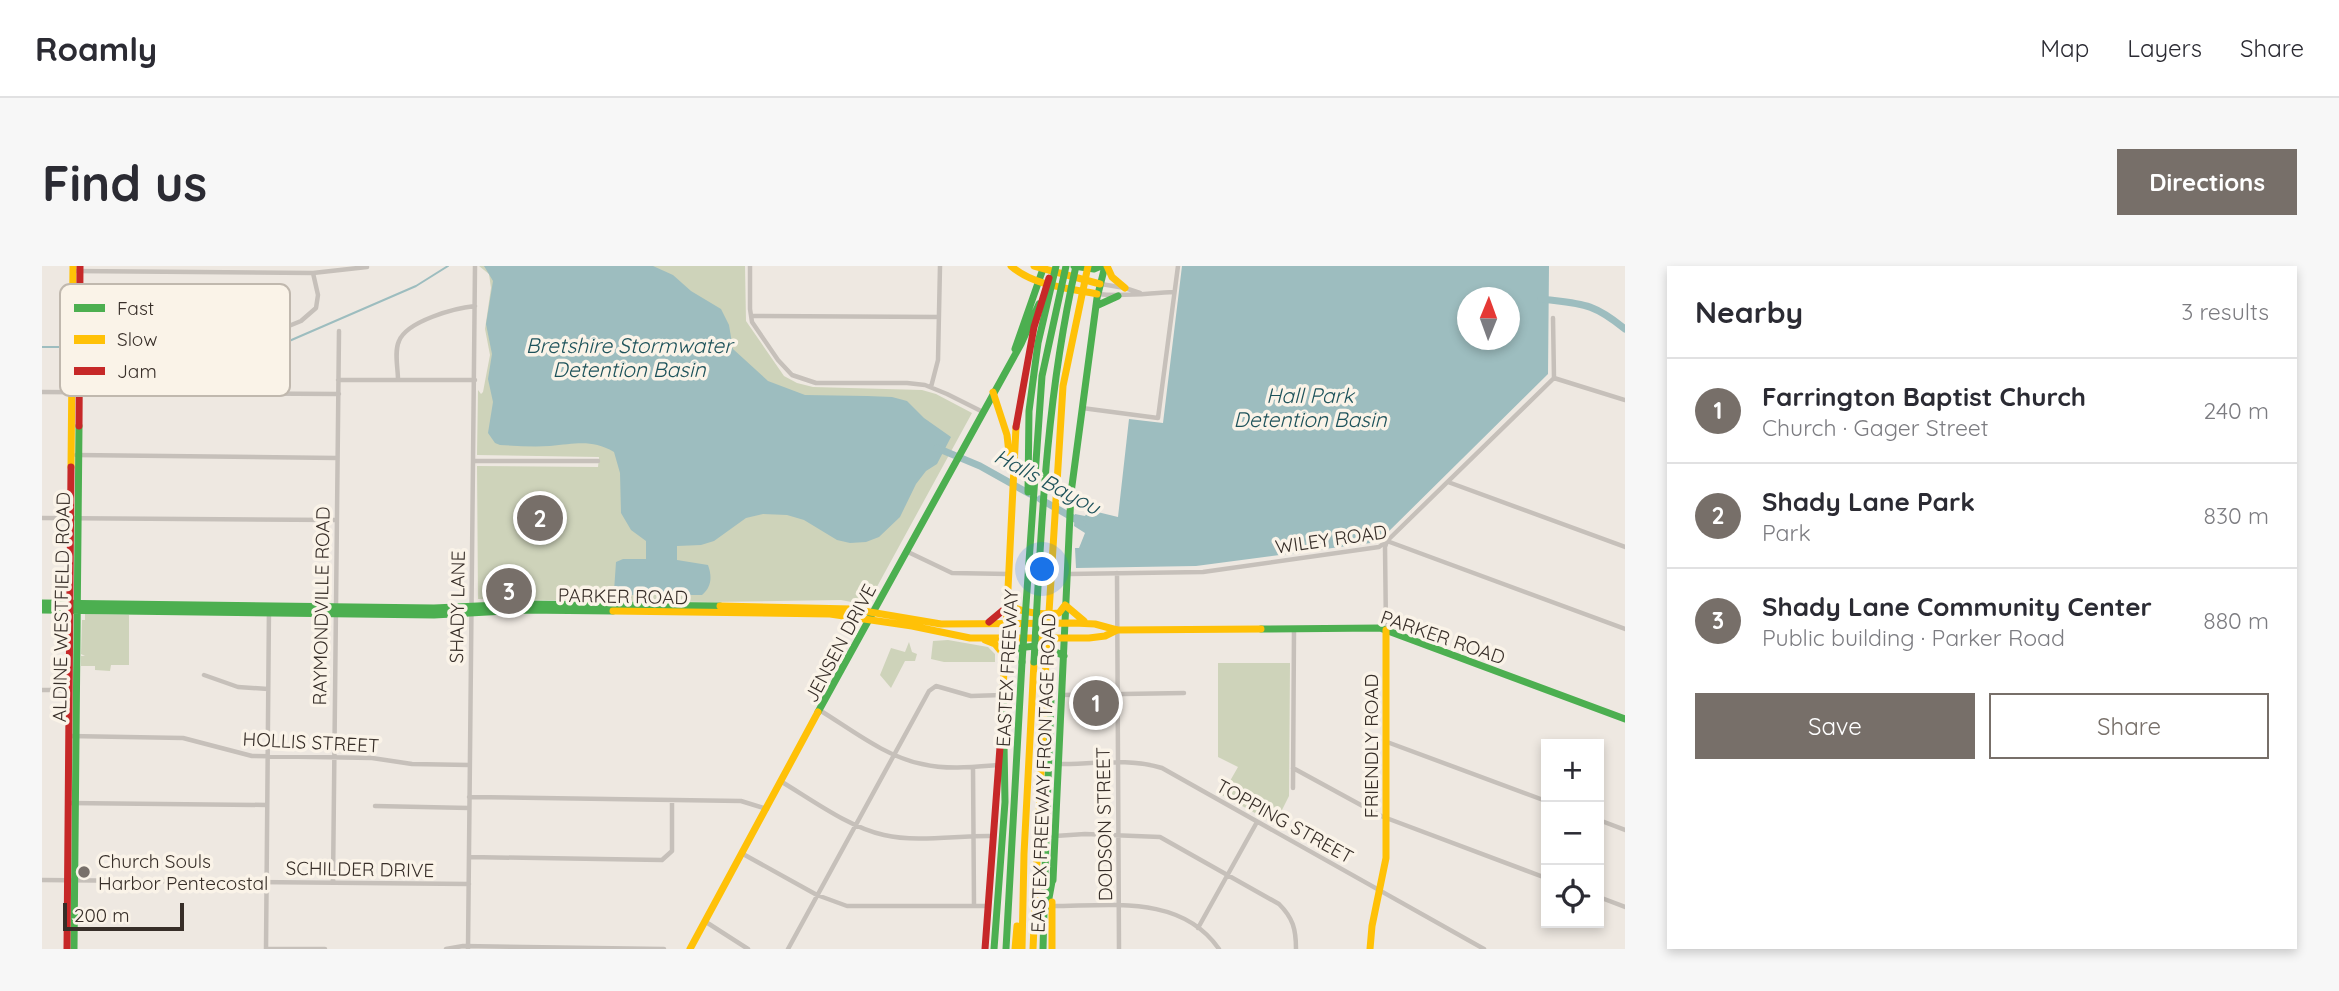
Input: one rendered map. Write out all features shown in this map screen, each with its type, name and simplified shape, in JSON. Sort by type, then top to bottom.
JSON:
[{"type":"main road","points":[[1011,266],[1013,270],[1039,281],[1097,294]]},
{"type":"main road","points":[[1034,266],[1100,284]]},
{"type":"main road","points":[[985,949],[1008,605],[1012,451],[1034,327],[1055,266]]},
{"type":"main road","points":[[1029,542],[1029,411],[1038,343],[1055,266]]},
{"type":"main road","name":"EASTEX FREEWAY","points":[[1006,949],[1029,542],[1042,376],[1066,266]]},
{"type":"main road","points":[[1019,949],[1049,414],[1067,300],[1075,266],[1094,269],[1104,266],[1125,288]]},
{"type":"main road","name":"EASTEX FREEWAY","points":[[1032,949],[1063,386],[1088,266]]},
{"type":"main road","name":"EASTEX FREEWAY FRONTAGE ROAD","points":[[1052,949],[1071,494],[1097,294],[1104,266]]},
{"type":"main road","name":"JENSEN DRIVE","points":[[1015,351],[1044,267]]},
{"type":"main road","name":"JENSEN DRIVE","points":[[690,949],[1021,344],[1049,283]]},
{"type":"main road","points":[[1096,306],[1118,296]]},
{"type":"main road","points":[[993,392],[1012,451]]},
{"type":"main road","name":"ALDINE WESTFIELD ROAD","points":[[70,945],[76,396]]},
{"type":"main road","points":[[983,412],[995,410],[1001,415]]},
{"type":"main road","name":"PARKER ROAD","points":[[42,603],[74,607]]},
{"type":"main road","points":[[1008,605],[1018,611],[1052,614],[1059,613],[1065,605],[1079,619],[1090,623]]},
{"type":"main road","points":[[983,624],[992,621],[1008,605]]},
{"type":"main road","name":"PARKER ROAD","points":[[42,610],[74,607],[397,611],[544,607],[834,608],[984,639],[1064,639],[1105,636],[1116,630]]},
{"type":"main road","name":"PARKER ROAD","points":[[940,628],[1064,622],[1090,623],[1116,630],[1373,628],[1386,630],[1625,719]]},
{"type":"main road","name":"FRIENDLY ROAD","points":[[1370,949],[1371,923],[1386,868],[1386,630]]},
{"type":"main road","points":[[984,639],[995,644],[1005,656]]},
{"type":"main road","points":[[1005,656],[1013,649],[1027,647],[1052,649],[1064,656]]},
{"type":"main road","points":[[1042,949],[1051,698],[1046,677]]},
{"type":"main road","points":[[996,949],[1005,802],[1003,691]]},
{"type":"main road","points":[[1019,949],[1018,917],[1024,854]]},
{"type":"main road","points":[[1042,949],[1053,876]]},
{"type":"main road","points":[[996,949],[1010,884]]},
{"type":"street","name":"SHADY LANE","points":[[468,948],[475,266]]},
{"type":"street","points":[[750,266],[751,316],[755,327],[782,365],[792,374],[816,383],[907,383],[931,387],[983,412]]},
{"type":"street","points":[[931,387],[938,360],[940,266]]},
{"type":"street","points":[[1082,408],[1158,418],[1178,266]]},
{"type":"street","points":[[77,268],[313,273],[367,267]]},
{"type":"street","points":[[290,325],[307,317],[316,308],[318,295],[313,273]]},
{"type":"street","points":[[1100,284],[1140,293]]},
{"type":"street","points":[[1097,294],[1118,296],[1174,292]]},
{"type":"street","points":[[398,380],[398,345],[406,331],[451,310],[475,306]]},
{"type":"street","points":[[751,316],[939,317]]},
{"type":"street","points":[[1387,541],[1554,378],[1553,318]]},
{"type":"street","name":"RAYMONDVILLE ROAD","points":[[332,882],[339,331]]},
{"type":"street","points":[[1554,378],[1625,400]]},
{"type":"street","points":[[338,380],[475,380]]},
{"type":"street","points":[[42,392],[60,393]]},
{"type":"street","points":[[290,394],[339,394]]},
{"type":"street","points":[[75,455],[337,457]]},
{"type":"street","points":[[473,461],[598,461]]},
{"type":"street","points":[[1448,482],[1625,547]]},
{"type":"street","points":[[42,517],[336,520]]},
{"type":"street","name":"WILEY ROAD","points":[[1068,574],[1203,572],[1379,547],[1387,541],[1625,629]]},
{"type":"street","name":"FRIENDLY ROAD","points":[[1386,630],[1387,541]]},
{"type":"street","points":[[908,552],[952,573],[1009,574]]},
{"type":"street","name":"DODSON STREET","points":[[1117,573],[1119,949]]},
{"type":"street","points":[[268,609],[266,949],[326,949]]},
{"type":"street","points":[[1293,788],[1294,629]]},
{"type":"street","points":[[204,675],[238,687],[268,689]]},
{"type":"street","points":[[788,949],[927,695],[936,687],[971,696],[1003,691]]},
{"type":"street","points":[[42,690],[73,690]]},
{"type":"street","points":[[1062,695],[1184,693]]},
{"type":"street","points":[[821,711],[894,755],[930,766],[999,765]]},
{"type":"street","name":"HOLLIS STREET","points":[[72,736],[183,738],[231,752],[268,757],[376,758],[412,764],[469,765]]},
{"type":"street","points":[[1387,742],[1541,799]]},
{"type":"street","name":"TOPPING STREET","points":[[1059,764],[1144,764],[1162,768],[1484,949]]},
{"type":"street","points":[[973,766],[974,906]]},
{"type":"street","points":[[1293,768],[1387,819],[1541,876]]},
{"type":"street","points":[[782,782],[856,825],[876,833],[895,837],[994,836]]},
{"type":"street","points":[[469,797],[741,801],[767,809]]},
{"type":"street","points":[[469,857],[658,860],[668,856],[673,845],[672,800]]},
{"type":"street","points":[[72,803],[267,805]]},
{"type":"street","points":[[375,806],[469,808]]},
{"type":"street","points":[[1198,928],[1257,822]]},
{"type":"street","points":[[1604,822],[1625,830]]},
{"type":"street","points":[[1055,836],[1160,837],[1268,897],[1288,912],[1295,928],[1296,949]]},
{"type":"street","points":[[743,854],[836,904],[859,908],[988,906]]},
{"type":"street","name":"SCHILDER DRIVE","points":[[42,880],[469,884]]},
{"type":"street","points":[[1604,899],[1625,907]]},
{"type":"street","points":[[1052,906],[1118,905],[1160,908],[1198,928],[1212,939],[1219,949]]},
{"type":"street","points":[[706,922],[748,949]]},
{"type":"street","points":[[446,949],[664,949]]},
{"type":"green space","name":"Bretshire Stormwater Detention Basin","points":[[479,266],[745,266],[746,321],[784,376],[813,387],[922,390],[936,394],[972,413],[867,605],[841,600],[712,602],[478,599],[477,466],[598,467],[599,457],[477,455],[478,390],[481,394],[483,392],[490,355],[485,329],[491,288],[489,274]]},
{"type":"green space","points":[[85,614],[129,615],[129,665],[111,665],[110,671],[95,670],[95,666],[81,666],[81,656],[85,656],[81,654],[82,620],[85,620]]},
{"type":"green space","points":[[948,640],[988,647],[995,654],[995,662],[944,662],[931,659],[933,641]]},
{"type":"green space","points":[[909,642],[912,652],[917,654],[915,661],[905,661],[891,688],[880,675],[891,648],[905,652]]},
{"type":"green space","points":[[1218,663],[1290,663],[1289,796],[1275,824],[1222,795],[1238,767],[1218,757]]},
{"type":"water","name":"Bretshire Stormwater Detention Basin","points":[[484,266],[653,266],[673,275],[691,291],[721,309],[729,325],[733,349],[768,381],[805,395],[892,397],[907,401],[924,418],[951,437],[937,464],[926,471],[916,484],[900,517],[879,537],[866,542],[850,543],[837,540],[804,520],[787,515],[763,514],[746,518],[714,541],[701,545],[677,546],[677,560],[708,565],[710,581],[702,595],[619,595],[614,591],[616,562],[623,559],[646,559],[646,541],[631,530],[621,513],[620,473],[614,452],[598,445],[583,443],[500,445],[495,443],[488,433],[493,402],[488,379],[492,354],[486,324],[493,281]]},
{"type":"water","name":"Hall Park Detention Basin","points":[[1182,266],[1549,266],[1548,374],[1378,542],[1196,566],[1076,568],[1075,548],[1079,548],[1085,533],[1074,526],[1075,514],[1085,516],[1087,513],[1081,508],[1118,517],[1129,419],[1163,423]]},
{"type":"waterway","points":[[290,341],[416,286],[448,266]]},
{"type":"waterway","name":"Halls Bayou","points":[[1541,299],[1595,309],[1625,329]]},
{"type":"waterway","points":[[42,347],[60,347]]},
{"type":"waterway","name":"Halls Bayou","points":[[937,448],[980,466],[1030,494]]},
{"type":"waterway","name":"Halls Bayou","points":[[1040,499],[1082,523]]},
{"type":"traffic: fast","points":[[1015,349],[1044,266]]},
{"type":"traffic: fast","points":[[1028,492],[1029,411],[1038,343],[1056,266]]},
{"type":"traffic: fast","points":[[1022,662],[1042,376],[1066,266]]},
{"type":"traffic: fast","points":[[1074,266],[1094,269],[1101,266]]},
{"type":"traffic: fast","points":[[1034,662],[1042,513],[1051,414],[1076,266]]},
{"type":"traffic: fast","points":[[1053,880],[1071,493],[1097,298],[1105,266]]},
{"type":"traffic: fast","points":[[1096,306],[1118,296]]},
{"type":"traffic: fast","points":[[818,712],[1021,344],[1039,304]]},
{"type":"traffic: fast","points":[[74,949],[79,426]]},
{"type":"traffic: fast","points":[[42,603],[434,608],[524,604],[720,606]]},
{"type":"traffic: fast","points":[[42,610],[434,615],[524,610],[613,611]]},
{"type":"traffic: fast","points":[[1261,629],[1380,628],[1625,719]]},
{"type":"traffic: fast","points":[[1005,656],[1019,648],[1027,647],[1049,650],[1064,656]]},
{"type":"traffic: fast","points":[[1006,949],[1022,662]]},
{"type":"traffic: fast","points":[[1046,836],[1051,698],[1048,685]]},
{"type":"traffic: fast","points":[[994,949],[1005,802],[1003,686]]},
{"type":"traffic: fast","points":[[1043,949],[1046,836]]},
{"type":"traffic: fast","points":[[1047,909],[1053,876]]},
{"type":"traffic: slow","points":[[73,266],[73,284]]},
{"type":"traffic: slow","points":[[1011,266],[1041,282],[1097,294]]},
{"type":"traffic: slow","points":[[1034,266],[1100,284]]},
{"type":"traffic: slow","points":[[1046,661],[1063,386],[1088,266]]},
{"type":"traffic: slow","points":[[1107,266],[1112,277],[1125,288]]},
{"type":"traffic: slow","points":[[993,392],[1007,435],[1010,462]]},
{"type":"traffic: slow","points":[[71,467],[72,396]]},
{"type":"traffic: slow","points":[[1003,690],[1016,427]]},
{"type":"traffic: slow","points":[[1008,605],[1026,612],[1046,614],[1059,613],[1065,605],[1084,621]]},
{"type":"traffic: slow","points":[[720,606],[852,609],[941,624],[1074,623],[1095,624],[1117,630],[1261,629]]},
{"type":"traffic: slow","points":[[613,611],[830,614],[970,638],[1089,638],[1105,636],[1117,630]]},
{"type":"traffic: slow","points":[[1370,949],[1386,858],[1386,630]]},
{"type":"traffic: slow","points":[[985,640],[995,644],[1005,656]]},
{"type":"traffic: slow","points":[[1033,949],[1046,661]]},
{"type":"traffic: slow","points":[[1022,949],[1034,662]]},
{"type":"traffic: slow","points":[[690,949],[818,712]]},
{"type":"traffic: slow","points":[[1052,902],[1052,949]]},
{"type":"traffic: slow","points":[[1015,949],[1017,926]]},
{"type":"traffic: jam","points":[[80,266],[80,284]]},
{"type":"traffic: jam","points":[[1016,427],[1034,327],[1049,278]]},
{"type":"traffic: jam","points":[[79,396],[79,426]]},
{"type":"traffic: jam","points":[[67,949],[71,467]]},
{"type":"traffic: jam","points":[[989,622],[1007,607]]},
{"type":"traffic: jam","points":[[985,949],[1000,747]]},
{"type":"place","name":"Shady Lane Park","points":[[540,518]]},
{"type":"place","name":"Shady Lane Community Center","points":[[509,591]]},
{"type":"place","name":"Farrington Baptist Church","points":[[1096,703]]},
{"type":"place","name":"Church Souls Harbor Pentecostal","points":[[84,872]]}]
